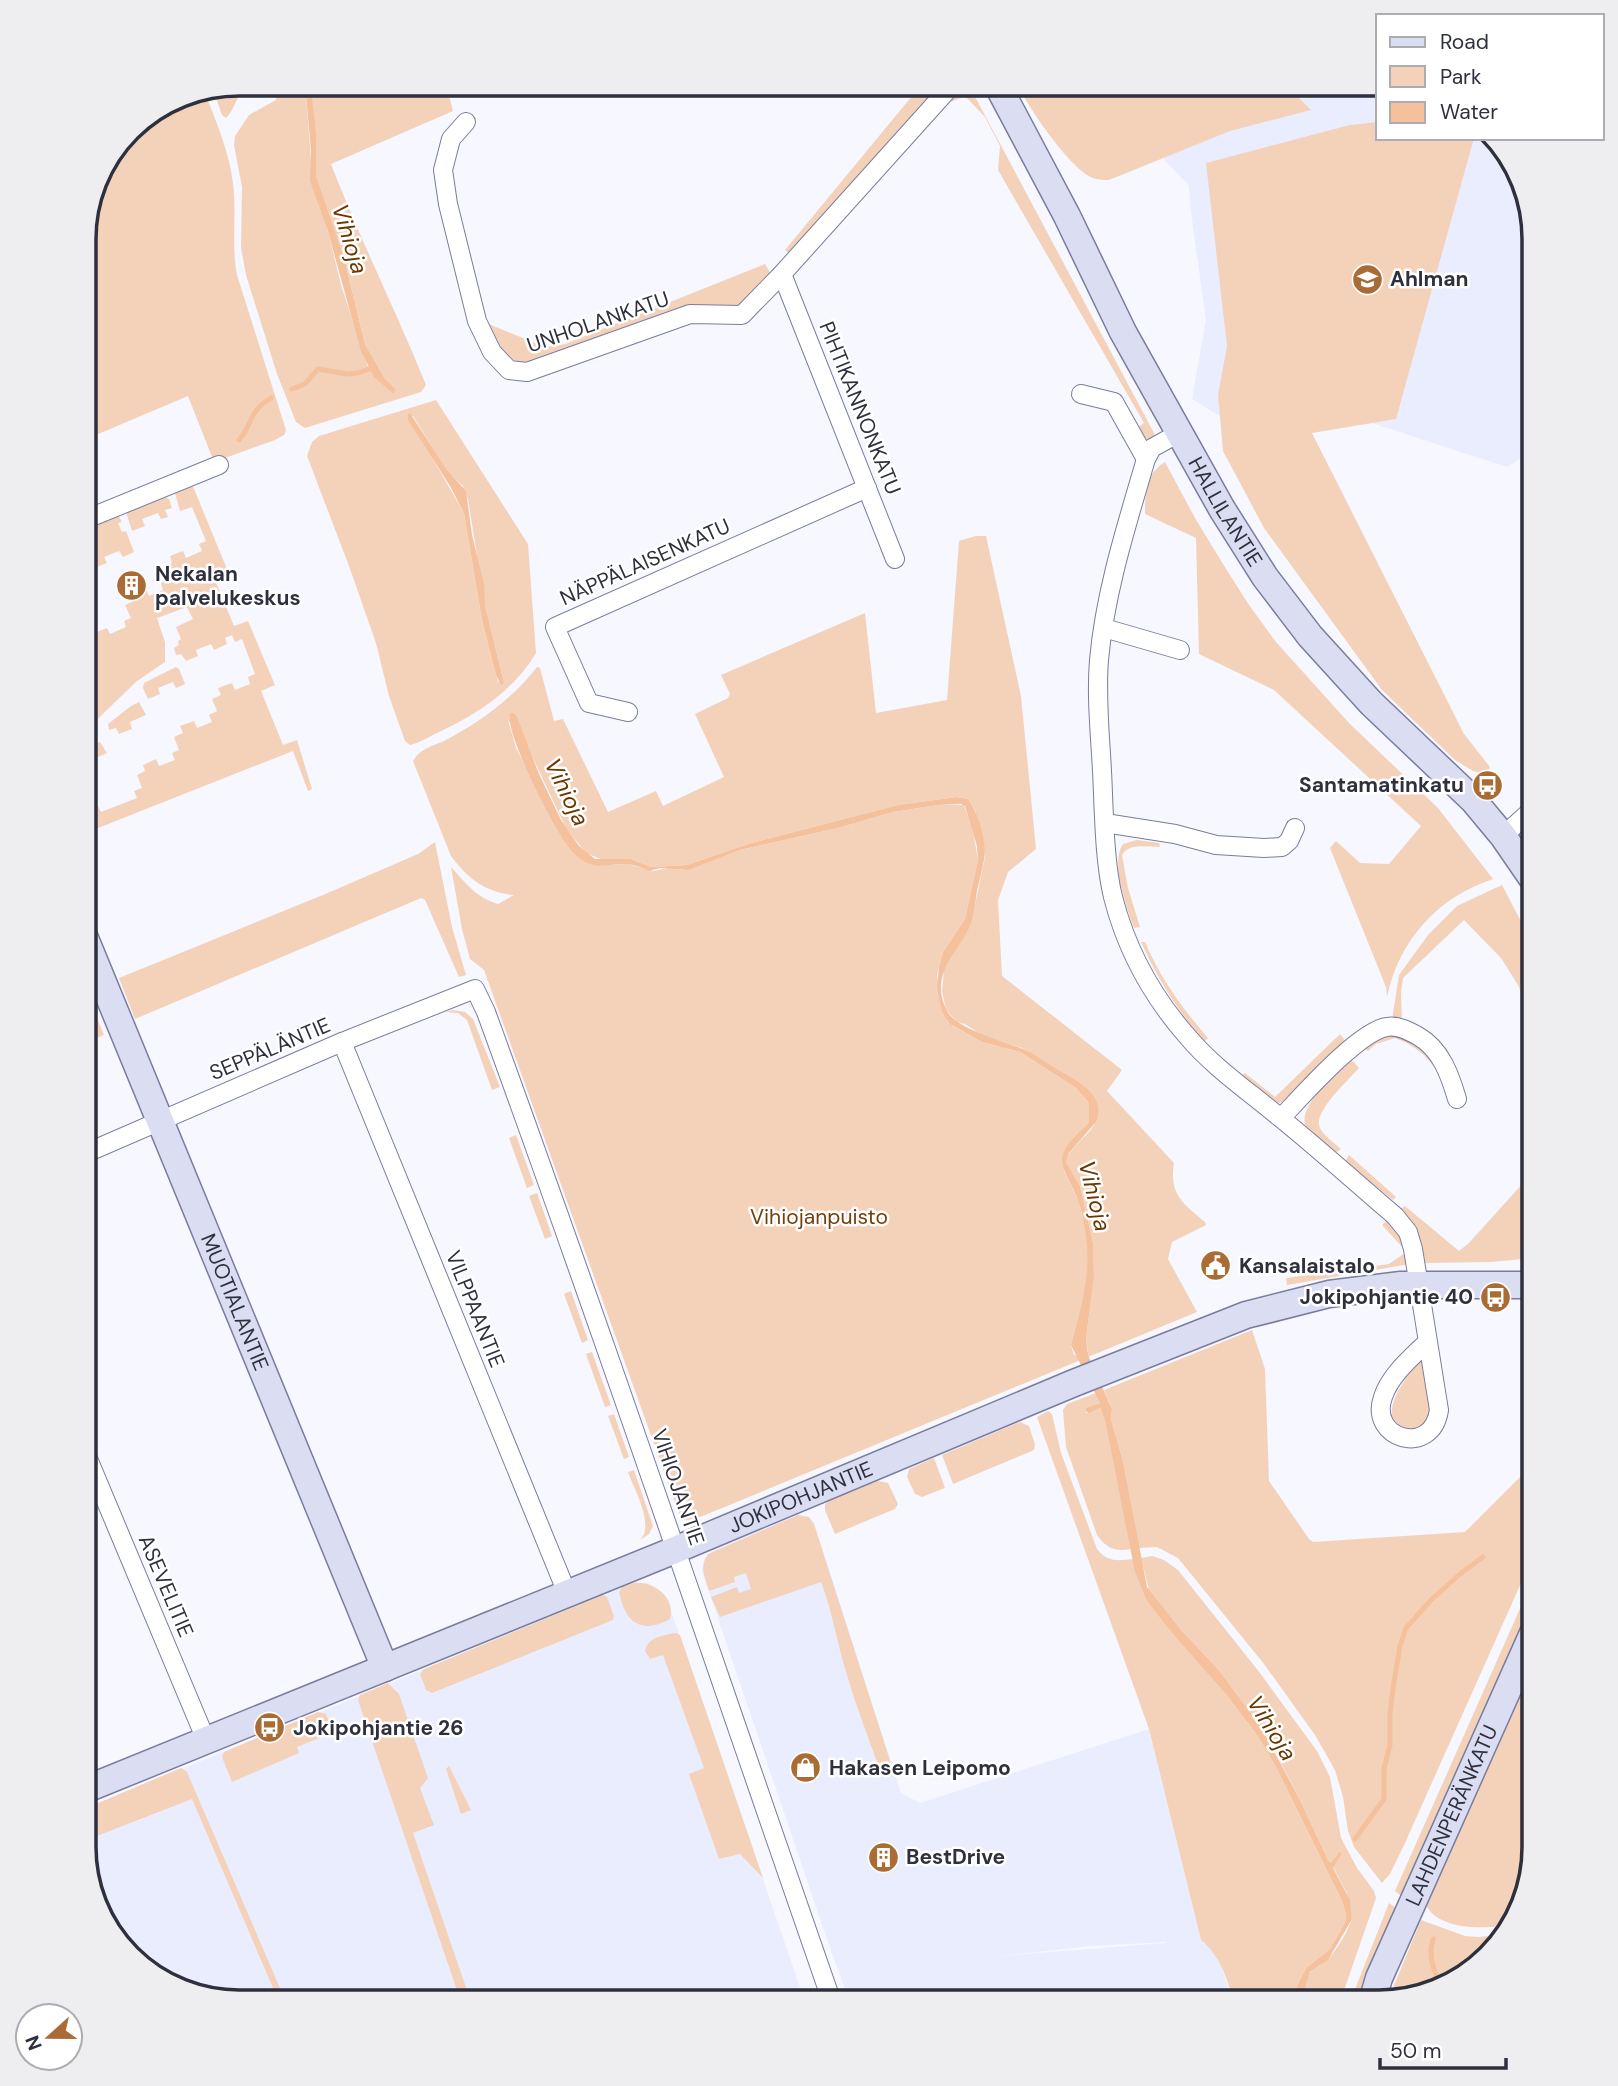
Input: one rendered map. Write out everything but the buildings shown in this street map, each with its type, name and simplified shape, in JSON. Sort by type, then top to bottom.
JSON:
[{"type":"main road","name":"HALLILANTIE","points":[[1004,97],[1067,216],[1123,332],[1222,509],[1265,577],[1310,636],[1371,704],[1473,800],[1522,864]]},
{"type":"main road","name":"MUOTIALANTIE","points":[[97,967],[384,1668]]},
{"type":"main road","name":"JOKIPOHJANTIE","points":[[96,1785],[675,1550],[1144,1354],[1246,1315],[1342,1292],[1418,1283],[1522,1285]]},
{"type":"main road","name":"LAHDENPERÄNKATU","points":[[1376,1990],[1522,1659]]},
{"type":"street","name":"UNHOLANKATU","points":[[466,122],[451,139],[443,170],[447,204],[477,321],[492,352],[509,370],[527,372],[690,314],[742,315],[942,97]]},
{"type":"street","name":"PIHTIKANNONKATU","points":[[782,274],[894,559]]},
{"type":"street","points":[[1081,394],[1114,402],[1146,459]]},
{"type":"street","points":[[1179,433],[1152,449],[1146,459],[1120,552],[1104,628],[1098,686],[1105,823],[1113,895],[1124,933],[1143,974],[1188,1037],[1219,1069],[1280,1118],[1404,1226],[1410,1238],[1436,1385],[1437,1419],[1433,1427],[1420,1437],[1396,1436],[1384,1423],[1381,1406],[1383,1396],[1399,1372],[1427,1342]]},
{"type":"street","points":[[97,515],[219,465]]},
{"type":"street","name":"NÄPPÄLAISENKATU","points":[[628,712],[589,703],[555,627],[867,488]]},
{"type":"street","points":[[1104,628],[1180,650]]},
{"type":"street","points":[[1503,836],[1522,819]]},
{"type":"street","points":[[1105,823],[1175,834],[1216,845],[1276,849],[1284,846],[1295,828]]},
{"type":"street","name":"SEPPÄLÄNTIE","points":[[96,1149],[342,1042],[475,989]]},
{"type":"street","name":"VIHIOJANTIE","points":[[475,989],[486,1012],[583,1278],[828,1990]]},
{"type":"street","points":[[1280,1118],[1358,1042],[1388,1027],[1408,1030],[1424,1039],[1439,1055],[1450,1076],[1457,1099]]},
{"type":"street","name":"VILPPAANTIE","points":[[342,1042],[567,1593]]},
{"type":"street","name":"ASEVELITIE","points":[[96,1478],[206,1740]]},
{"type":"shaded area","name":"Ahlman","points":[[1106,97],[1376,97],[1376,140],[1481,140],[1507,176],[1519,211],[1522,239],[1522,458],[1507,467],[1307,402],[1282,455],[1192,399],[1206,320],[1189,186]]},
{"type":"shaded area","points":[[798,1515],[809,1517],[814,1524],[901,1793],[920,1803],[1149,1729],[1201,1940],[1215,1953],[1230,1990],[846,1990],[702,1571],[704,1559],[714,1550]],"holes":[[[1166,1942],[1166,1943],[1001,1956],[1090,1946]]]},
{"type":"shaded area","points":[[634,1583],[648,1583],[668,1602],[801,1990],[239,1990],[202,1985],[168,1971],[152,1960],[120,1926],[104,1893],[97,1866],[96,1804]]},
{"type":"green space","points":[[239,96],[226,118],[222,115],[216,98]]},
{"type":"green space","points":[[276,96],[306,96],[311,161],[341,285],[368,367],[385,379],[365,344],[343,254],[316,175],[316,131],[311,96],[449,96],[453,111],[331,164],[426,385],[421,392],[305,428],[296,422],[277,374],[246,275],[241,248],[242,187],[234,145],[235,136],[249,115],[276,100]]},
{"type":"green space","points":[[912,97],[933,97],[790,254],[785,250]]},
{"type":"green space","points":[[966,97],[975,97],[1154,433],[1155,437],[1151,441],[1145,438],[1145,444],[1137,428],[1144,423],[998,170],[1000,146],[985,117]]},
{"type":"green space","points":[[1024,97],[1298,97],[1311,110],[1230,131],[1109,180],[1101,180],[1093,178],[1073,163]]},
{"type":"green space","points":[[207,100],[231,171],[237,275],[286,430],[284,435],[275,440],[214,462],[188,396],[97,435],[97,220],[111,176],[138,138],[168,115]]},
{"type":"green space","points":[[1376,122],[1376,140],[1473,140],[1396,419],[1312,433],[1464,734],[1490,767],[1487,774],[1473,771],[1455,760],[1382,690],[1264,528],[1223,451],[1218,395],[1227,346],[1206,163],[1350,125]]},
{"type":"green space","points":[[765,264],[771,274],[739,306],[680,307],[527,362],[505,355],[486,323],[545,347],[565,344]]},
{"type":"green space","points":[[436,400],[528,544],[536,653],[505,691],[492,701],[464,719],[410,745],[405,741],[389,696],[376,643],[307,456],[312,442],[319,436]],"holes":[[[408,416],[413,416],[447,471],[463,486],[468,499],[485,605],[504,683],[498,682],[482,620],[464,513]]]},
{"type":"green space","points":[[1165,462],[1223,564],[1276,642],[1349,723],[1438,808],[1493,879],[1455,897],[1424,923],[1401,957],[1387,997],[1386,987],[1330,848],[1336,841],[1360,863],[1389,864],[1421,826],[1274,690],[1199,654],[1196,538],[1145,514],[1150,478]]},
{"type":"green space","points":[[192,484],[227,569],[213,575],[234,626],[248,621],[275,685],[261,691],[283,745],[297,740],[312,789],[308,791],[293,751],[97,829],[97,806],[101,812],[137,798],[134,791],[142,788],[137,775],[145,771],[143,765],[156,759],[159,766],[175,760],[172,753],[179,750],[174,737],[183,733],[180,726],[194,721],[197,728],[212,722],[209,715],[217,711],[212,699],[221,695],[218,688],[232,683],[235,690],[250,684],[248,677],[255,674],[242,639],[235,642],[232,635],[225,638],[227,644],[214,650],[211,644],[196,650],[198,656],[186,661],[181,654],[176,655],[174,648],[179,645],[178,641],[181,639],[176,627],[193,619],[187,607],[157,618],[165,642],[165,662],[137,681],[97,720],[97,632],[107,628],[110,634],[126,627],[124,621],[131,618],[125,605],[134,601],[131,594],[146,589],[149,596],[163,590],[161,583],[169,579],[164,567],[172,563],[170,556],[183,551],[186,558],[202,551],[199,544],[206,541],[192,507],[180,511],[175,493]]},
{"type":"green space","points":[[164,496],[169,499],[172,508],[165,510],[168,517],[161,519],[158,513],[142,519],[145,526],[132,531],[126,512]]},
{"type":"green space","points":[[118,515],[122,522],[118,523],[122,532],[126,531],[134,552],[123,557],[119,551],[104,557],[107,563],[97,567],[97,523]]},
{"type":"green space","name":"Vihiojanpuisto","points":[[986,536],[1021,696],[1036,849],[1008,872],[998,900],[1002,976],[1122,1070],[1107,1091],[1174,1163],[1174,1183],[1179,1197],[1206,1225],[1172,1242],[1168,1259],[1197,1312],[688,1522],[680,1516],[484,970],[470,959],[451,867],[471,888],[490,901],[498,904],[514,895],[494,891],[478,883],[451,856],[413,761],[423,751],[457,734],[495,709],[537,667],[540,668],[554,721],[563,719],[608,812],[656,791],[663,806],[724,777],[695,714],[728,698],[730,694],[721,675],[865,613],[876,713],[947,700],[959,541]],"holes":[[[508,720],[532,756],[566,828],[586,853],[603,860],[631,859],[651,867],[687,865],[748,844],[898,805],[957,797],[968,799],[975,810],[985,857],[972,919],[944,970],[942,991],[946,1010],[957,1022],[982,1035],[1022,1048],[1082,1085],[1098,1111],[1094,1125],[1073,1149],[1066,1162],[1080,1186],[1093,1243],[1094,1277],[1086,1339],[1088,1352],[1074,1355],[1071,1345],[1089,1265],[1087,1235],[1079,1202],[1064,1171],[1065,1150],[1089,1122],[1089,1103],[1076,1088],[1020,1052],[982,1042],[953,1026],[942,1012],[937,975],[943,952],[965,919],[978,860],[973,831],[964,805],[938,805],[893,812],[838,828],[740,850],[684,870],[669,868],[653,871],[628,864],[593,865],[582,860],[567,845],[516,748]]]},
{"type":"green space","points":[[176,667],[185,684],[176,688],[173,682],[158,688],[160,694],[148,699],[143,688],[144,683]]},
{"type":"green space","points":[[139,702],[146,715],[130,722],[132,729],[119,734],[116,728],[109,730],[108,724]]},
{"type":"green space","points":[[100,742],[107,753],[97,757],[97,743]]},
{"type":"green space","points":[[1137,840],[1159,843],[1160,847],[1133,847],[1122,855],[1128,888],[1140,927],[1134,928],[1121,886],[1118,862],[1123,844]]},
{"type":"green space","points":[[435,842],[452,927],[466,975],[459,977],[425,900],[421,898],[135,1019],[119,978],[323,895],[418,854]]},
{"type":"green space","points":[[1502,885],[1522,923],[1522,994],[1501,958],[1464,920],[1403,978],[1402,1021],[1392,1020],[1399,975],[1428,935],[1457,906]]},
{"type":"green space","points":[[1141,942],[1145,942],[1173,993],[1208,1038],[1204,1042],[1169,994]]},
{"type":"green space","points":[[446,1012],[465,1012],[473,1019],[500,1087],[492,1090],[467,1020],[458,1013]]},
{"type":"green space","points":[[97,1017],[104,1035],[96,1038]]},
{"type":"green space","points":[[1340,1034],[1347,1043],[1290,1099],[1279,1103],[1272,1102],[1241,1076],[1245,1073],[1275,1097]]},
{"type":"green space","points":[[1394,1035],[1416,1045],[1434,1060],[1446,1080],[1453,1104],[1450,1104],[1438,1072],[1416,1049],[1395,1038],[1376,1044],[1368,1051],[1364,1047],[1384,1036]]},
{"type":"green space","points":[[1348,1060],[1359,1068],[1326,1105],[1319,1121],[1324,1134],[1341,1149],[1335,1153],[1307,1129],[1306,1111],[1318,1092]]},
{"type":"green space","points":[[516,1135],[534,1185],[527,1188],[509,1138]]},
{"type":"green space","points":[[1349,1155],[1396,1197],[1393,1200],[1345,1162]]},
{"type":"green space","points":[[1522,1184],[1522,1259],[1425,1263],[1418,1234],[1412,1221],[1401,1209],[1405,1206],[1459,1251]]},
{"type":"green space","points":[[537,1193],[552,1236],[545,1239],[529,1196]]},
{"type":"green space","points":[[1389,1219],[1397,1226],[1410,1264],[1287,1285],[1286,1278],[1389,1264],[1405,1253],[1382,1225]]},
{"type":"green space","points":[[571,1291],[588,1340],[582,1343],[564,1294]]},
{"type":"green space","points":[[1252,1330],[1265,1369],[1269,1481],[1313,1542],[1465,1532],[1522,1475],[1522,1581],[1405,1843],[1390,1874],[1382,1883],[1354,1847],[1335,1770],[1315,1735],[1264,1664],[1178,1558],[1157,1547],[1139,1548],[1123,1461],[1111,1419],[1112,1409],[1104,1390]]},
{"type":"green space","points":[[592,1352],[611,1405],[605,1407],[586,1354]]},
{"type":"green space","points":[[1423,1357],[1431,1418],[1417,1430],[1402,1426],[1394,1420],[1392,1411],[1399,1390]]},
{"type":"green space","points":[[1096,1393],[1100,1403],[1086,1408],[1085,1411],[1086,1413],[1100,1408],[1105,1421],[1131,1549],[1111,1548],[1097,1535],[1066,1447],[1063,1410],[1067,1404]]},
{"type":"green space","points":[[1048,1411],[1052,1414],[1061,1453],[1097,1549],[1113,1560],[1133,1559],[1147,1601],[1257,1735],[1275,1765],[1342,1901],[1346,1914],[1345,1923],[1330,1949],[1306,1968],[1297,1990],[1230,1990],[1218,1960],[1201,1940],[1149,1729],[1037,1417]]},
{"type":"green space","points":[[614,1414],[629,1457],[624,1459],[608,1416]]},
{"type":"green space","points":[[1020,1422],[1029,1426],[1035,1444],[1034,1450],[953,1484],[942,1455]]},
{"type":"green space","points":[[934,1458],[945,1488],[922,1497],[915,1494],[907,1477],[909,1469]]},
{"type":"green space","points":[[634,1470],[653,1526],[649,1534],[640,1540],[645,1525],[642,1507],[628,1472]]},
{"type":"green space","points":[[878,1481],[888,1483],[898,1504],[895,1509],[835,1534],[825,1504]]},
{"type":"green space","points":[[798,1515],[809,1517],[814,1524],[895,1776],[882,1777],[851,1688],[821,1582],[720,1617],[711,1597],[737,1587],[739,1593],[751,1589],[746,1573],[734,1577],[735,1582],[709,1591],[703,1568],[708,1554]]},
{"type":"green space","points":[[1152,1556],[1164,1560],[1178,1570],[1260,1673],[1317,1751],[1330,1777],[1341,1838],[1376,1898],[1344,1990],[1304,1988],[1307,1976],[1333,1954],[1352,1919],[1347,1893],[1333,1867],[1339,1852],[1331,1863],[1328,1860],[1266,1734],[1218,1669],[1182,1631],[1149,1590],[1141,1558]]},
{"type":"green space","points":[[634,1583],[655,1588],[666,1597],[670,1604],[670,1619],[650,1626],[636,1623],[630,1618],[619,1592],[622,1587]]},
{"type":"green space","points":[[603,1595],[607,1597],[613,1620],[432,1693],[426,1690],[420,1674],[424,1669]]},
{"type":"green space","points":[[1522,1604],[1522,1629],[1402,1895],[1395,1891]]},
{"type":"green space","points":[[676,1633],[680,1635],[763,1878],[740,1854],[719,1859],[689,1774],[704,1768],[663,1655],[650,1659],[645,1651],[653,1640]]},
{"type":"green space","points":[[388,1683],[399,1694],[428,1778],[420,1788],[434,1825],[413,1833],[467,1990],[457,1990],[358,1700],[360,1695]]},
{"type":"green space","points":[[1522,1687],[1522,1847],[1519,1875],[1507,1910],[1498,1926],[1467,1927],[1443,1921],[1434,1915],[1427,1907]]},
{"type":"green space","points":[[318,1712],[326,1714],[334,1732],[297,1747],[299,1753],[232,1782],[222,1757],[224,1752]]},
{"type":"green space","points":[[449,1766],[471,1810],[461,1814],[446,1769]]},
{"type":"green space","points":[[181,1768],[187,1772],[281,1990],[274,1990],[192,1799],[96,1836],[96,1804]]},
{"type":"green space","points":[[1389,1903],[1396,1908],[1364,1990],[1355,1990]]},
{"type":"green space","points":[[1421,1920],[1465,1936],[1490,1936],[1473,1954],[1450,1971],[1416,1985],[1392,1989]]},
{"type":"water","points":[[306,96],[312,96],[316,131],[316,175],[343,254],[365,344],[385,379],[395,389],[394,394],[374,377],[361,351],[327,228],[310,181],[311,151]]},
{"type":"water","points":[[410,413],[447,470],[466,491],[472,535],[484,584],[485,605],[504,683],[501,685],[482,620],[464,513],[408,420]]},
{"type":"water","points":[[510,713],[514,713],[561,820],[579,846],[595,859],[631,859],[651,867],[687,865],[748,844],[898,805],[957,797],[968,799],[972,805],[983,837],[984,860],[971,924],[942,977],[942,998],[947,1011],[960,1023],[1035,1055],[1087,1089],[1097,1103],[1096,1122],[1069,1153],[1066,1162],[1080,1186],[1093,1243],[1094,1277],[1086,1339],[1088,1355],[1112,1409],[1111,1419],[1123,1461],[1147,1587],[1182,1631],[1218,1669],[1261,1727],[1328,1860],[1331,1863],[1339,1852],[1342,1853],[1333,1868],[1350,1900],[1352,1919],[1328,1960],[1310,1972],[1304,1990],[1297,1990],[1306,1968],[1330,1949],[1345,1923],[1346,1914],[1342,1901],[1275,1765],[1257,1735],[1147,1601],[1135,1572],[1105,1421],[1100,1408],[1089,1413],[1085,1411],[1086,1408],[1100,1403],[1071,1345],[1084,1292],[1087,1244],[1080,1206],[1062,1161],[1068,1145],[1089,1122],[1089,1103],[1076,1088],[1020,1052],[982,1042],[950,1024],[942,1012],[937,988],[939,967],[943,952],[965,919],[978,860],[977,846],[965,806],[938,805],[893,812],[838,828],[740,850],[688,870],[660,868],[649,871],[627,864],[592,865],[581,860],[560,835],[531,779],[510,723]]},
{"type":"waterway","points":[[292,389],[305,384],[318,369],[347,374],[374,367]]},
{"type":"waterway","points":[[239,440],[254,413],[271,398]]},
{"type":"waterway","points":[[1355,1839],[1384,1799],[1384,1768],[1390,1745],[1393,1688],[1406,1628],[1431,1600],[1483,1557]]},
{"type":"waterway","points":[[1433,1939],[1432,1962],[1437,1977]]},
{"type":"place","name":"Ahlman","points":[[1367,279]]},
{"type":"place","name":"Nekalan palvelukeskus","points":[[132,586]]},
{"type":"place","name":"Santamatinkatu","points":[[1487,785]]},
{"type":"place","name":"Kansalaistalo","points":[[1216,1266]]},
{"type":"place","name":"Jokipohjantie 40","points":[[1496,1297]]},
{"type":"place","name":"Jokipohjantie 26","points":[[270,1728]]},
{"type":"place","name":"Hakasen Leipomo","points":[[806,1768]]},
{"type":"place","name":"BestDrive","points":[[883,1857]]},
{"type":"water label","name":"Vihioja","points":[[350,239]]},
{"type":"water label","name":"Vihioja","points":[[567,792]]},
{"type":"water label","name":"Vihioja","points":[[1095,1196]]},
{"type":"water label","name":"Vihioja","points":[[1272,1728]]}]
